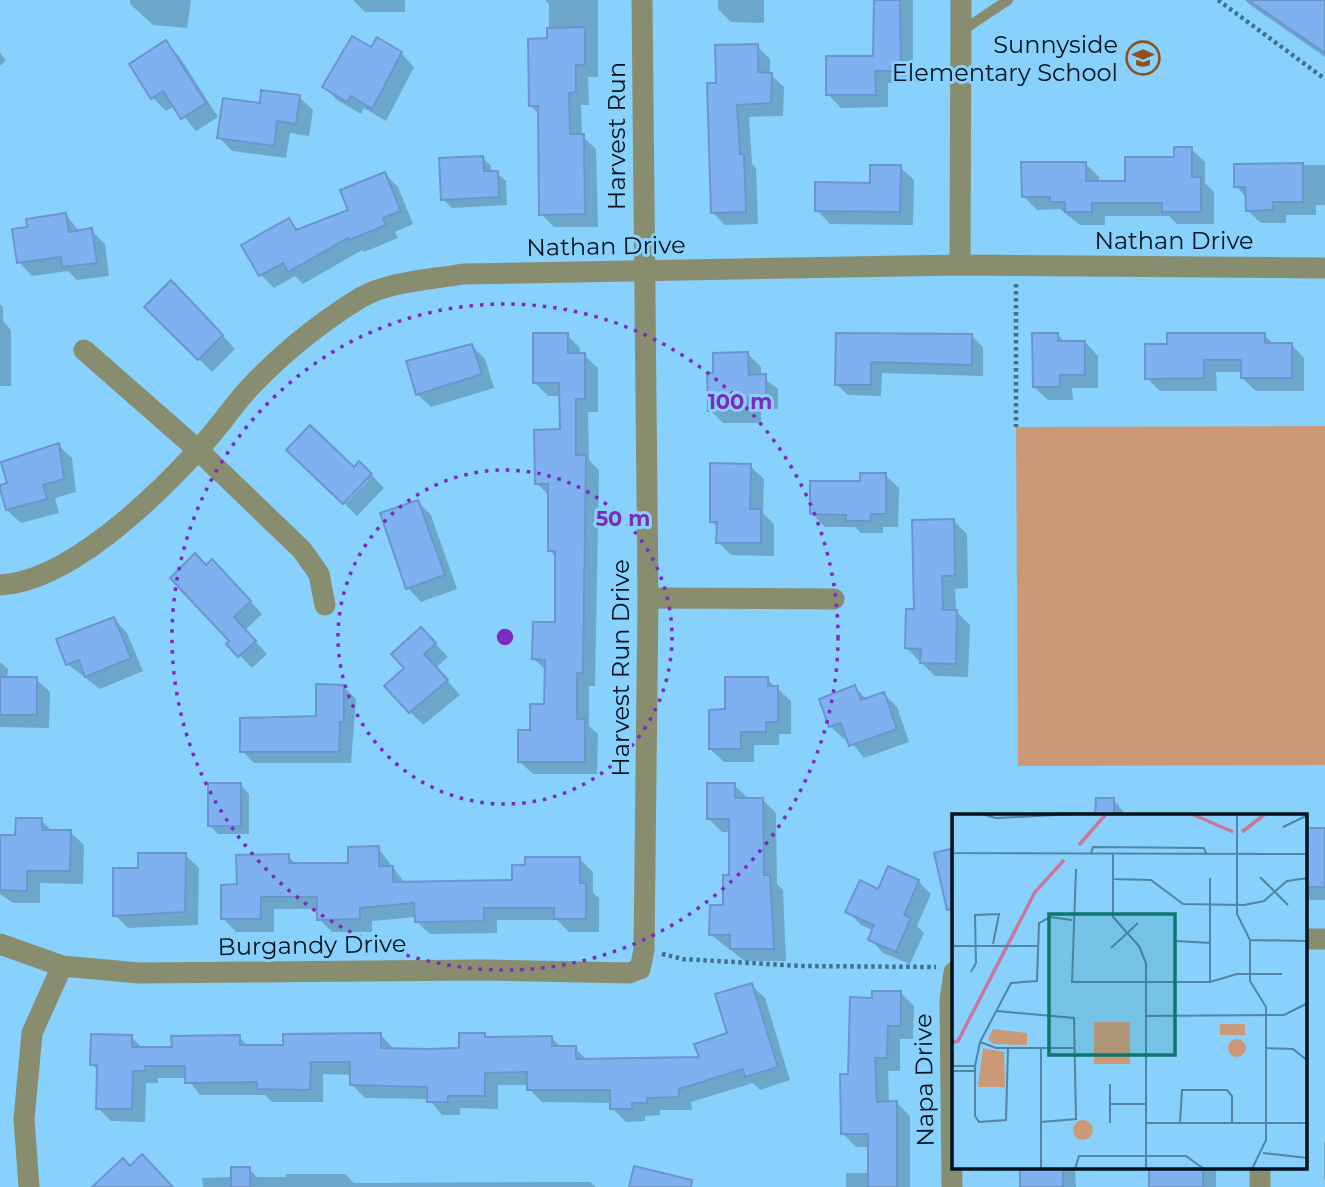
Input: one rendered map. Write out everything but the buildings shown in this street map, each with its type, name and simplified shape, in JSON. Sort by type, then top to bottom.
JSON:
[{"type":"street","name":"Harvest Run","points":[[642,0],[643,271]]},
{"type":"street","points":[[960,265],[961,0]]},
{"type":"street","name":"Nathan Drive","points":[[0,585],[27,580],[79,555],[148,502],[198,450],[251,386],[298,340],[362,298],[384,288],[464,274],[960,265],[1325,268]]},
{"type":"street","name":"Harvest Run Drive","points":[[643,271],[648,598],[644,950]]},
{"type":"street","points":[[84,350],[198,450],[302,550],[319,574],[326,605]]},
{"type":"street","points":[[648,598],[834,599]]},
{"type":"street","name":"Burgandy Drive","points":[[0,944],[62,965],[139,973],[483,970],[629,973],[640,969],[644,950]]},
{"type":"street","points":[[29,1187],[24,1119],[32,1033],[62,965]]},
{"type":"street","name":"Napa Drive","points":[[950,970],[952,1187]]},
{"type":"lane","points":[[960,32],[1008,0]]},
{"type":"path","points":[[1218,0],[1325,79]]},
{"type":"path","points":[[1016,266],[1016,428]]},
{"type":"path","points":[[644,950],[683,959],[950,970]]},
{"type":"shaded area","points":[[1325,426],[1325,765],[1018,766],[1016,427]]},
{"type":"place","name":"Sunnyside Elementary School","points":[[1143,58]]}]
